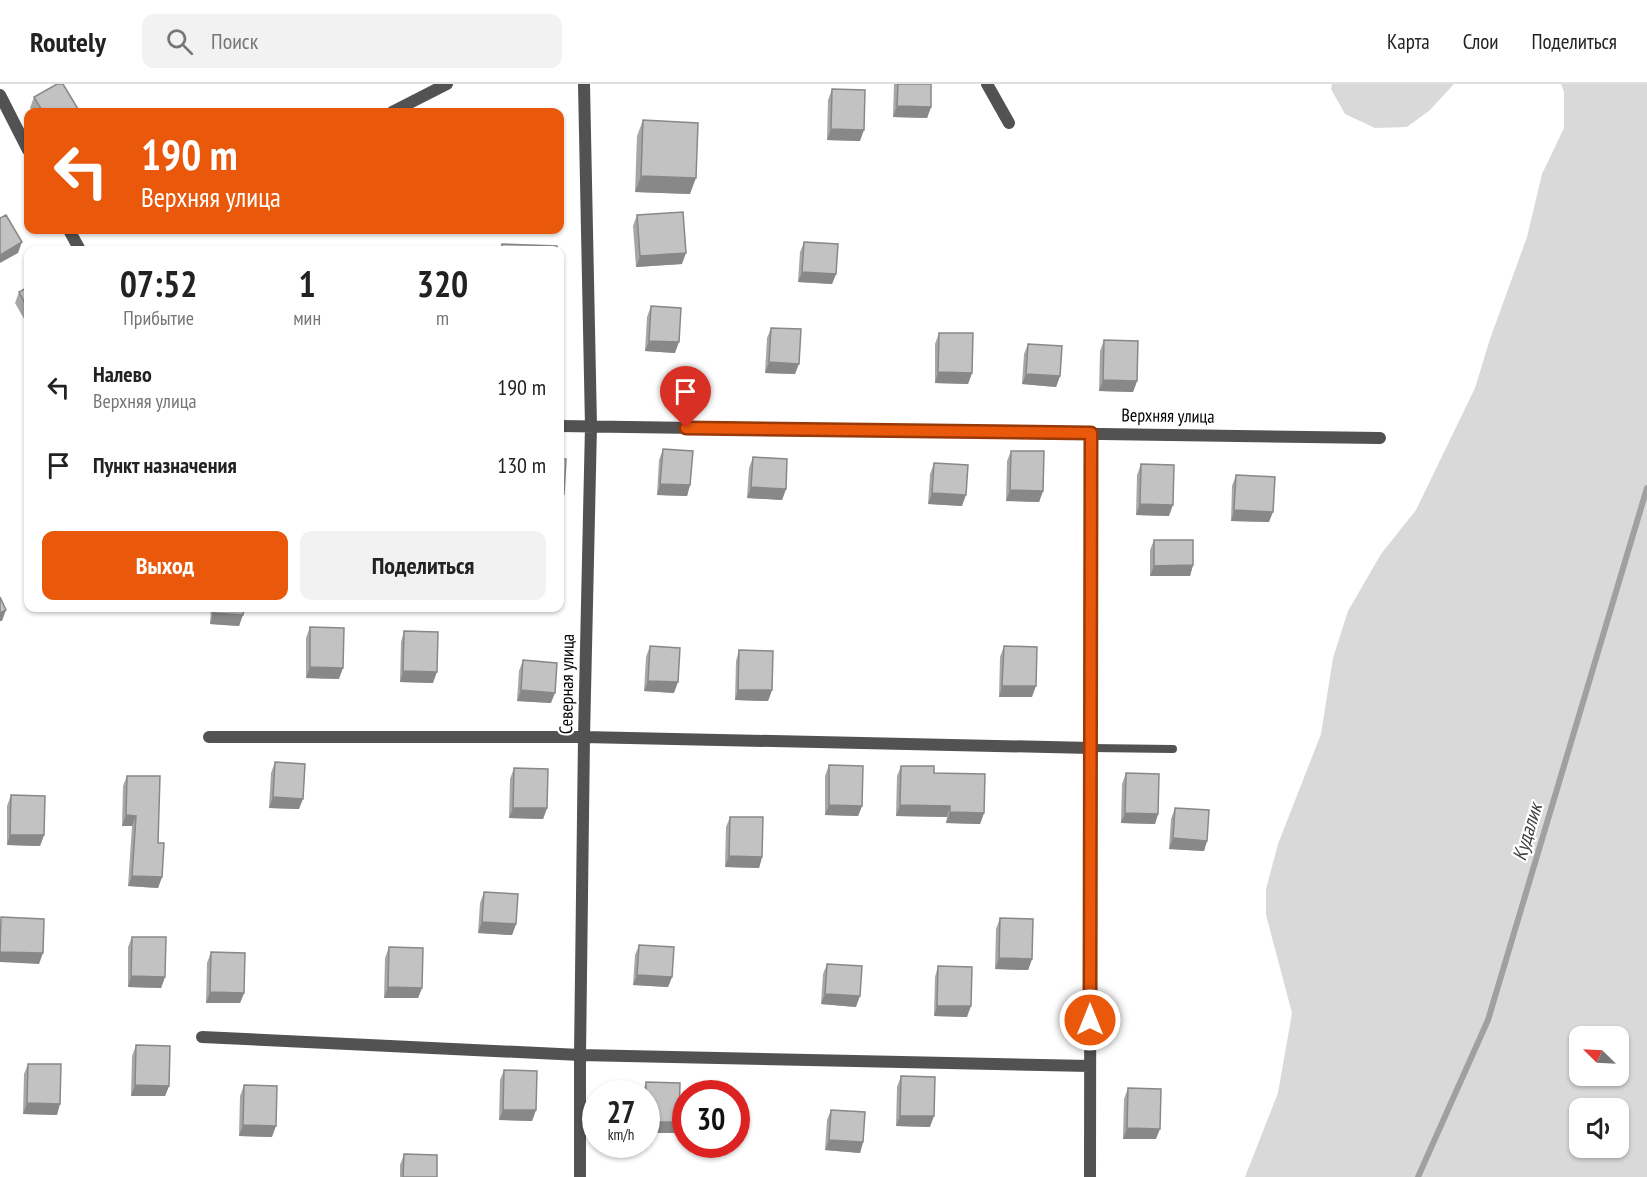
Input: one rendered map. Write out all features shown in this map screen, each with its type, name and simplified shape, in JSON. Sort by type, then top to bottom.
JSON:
[{"type":"street","points":[[400,108],[447,84]]},
{"type":"street","name":"Северная улица","points":[[580,1177],[584,737],[591,426],[584,84]]},
{"type":"street","points":[[987,84],[1009,123]]},
{"type":"street","points":[[0,95],[24,142]]},
{"type":"street","name":"Верхняя улица","points":[[564,426],[1380,438]]},
{"type":"street","points":[[1090,1177],[1091,433]]},
{"type":"street","points":[[209,736],[584,737],[1091,748]]},
{"type":"street","points":[[202,1037],[580,1055],[1090,1066]]},
{"type":"lane","points":[[1091,748],[1173,749]]},
{"type":"shaded area","points":[[1332,84],[1454,84],[1430,110],[1407,127],[1375,128],[1345,114],[1331,89]]},
{"type":"shaded area","points":[[1561,84],[1647,84],[1647,1177],[1245,1177],[1278,1093],[1292,1013],[1266,915],[1266,889],[1278,844],[1321,734],[1333,658],[1348,611],[1381,554],[1416,510],[1475,388],[1527,237],[1542,174],[1564,128],[1564,92]]},
{"type":"building","points":[[57,84],[63,84],[77,108],[41,108],[34,97]]},
{"type":"building","points":[[898,84],[931,84],[931,107],[897,106]]},
{"type":"building","points":[[832,89],[865,90],[864,130],[831,129]]},
{"type":"building","points":[[643,120],[698,123],[696,178],[641,176]]},
{"type":"building","points":[[683,212],[686,253],[640,256],[637,215]]},
{"type":"building","points":[[6,215],[22,242],[0,255],[0,218]]},
{"type":"building","points":[[804,242],[838,244],[836,274],[802,272]]},
{"type":"building","points":[[502,244],[557,246],[502,246]]},
{"type":"building","points":[[24,289],[24,301],[19,292]]},
{"type":"building","points":[[651,306],[681,308],[679,342],[649,341]]},
{"type":"building","points":[[771,328],[801,329],[799,364],[769,362]]},
{"type":"building","points":[[939,333],[973,333],[972,373],[938,372]]},
{"type":"building","points":[[1104,340],[1138,341],[1137,381],[1103,380]]},
{"type":"building","points":[[1028,344],[1062,346],[1060,376],[1026,374]]},
{"type":"building","points":[[663,449],[693,451],[690,485],[660,484]]},
{"type":"building","points":[[1011,451],[1044,451],[1043,491],[1010,490]]},
{"type":"building","points":[[753,457],[787,459],[786,489],[751,487]]},
{"type":"building","points":[[564,459],[566,459],[564,494]]},
{"type":"building","points":[[934,463],[968,465],[966,495],[932,493]]},
{"type":"building","points":[[1141,464],[1174,465],[1173,505],[1140,504]]},
{"type":"building","points":[[1236,475],[1275,477],[1273,512],[1234,510]]},
{"type":"building","points":[[1154,540],[1193,540],[1193,565],[1154,566]]},
{"type":"building","points":[[0,597],[6,610],[0,613]]},
{"type":"building","points":[[213,612],[243,612],[243,615]]},
{"type":"building","points":[[310,627],[344,628],[343,668],[310,667]]},
{"type":"building","points":[[404,631],[438,632],[437,672],[403,671]]},
{"type":"building","points":[[650,646],[680,648],[678,682],[648,681]]},
{"type":"building","points":[[1004,646],[1037,647],[1036,686],[1002,686]]},
{"type":"building","points":[[739,650],[773,651],[772,690],[738,690]]},
{"type":"building","points":[[523,660],[557,663],[555,693],[521,690]]},
{"type":"building","points":[[275,762],[305,764],[303,799],[273,797]]},
{"type":"building","points":[[829,765],[863,766],[862,806],[829,805]]},
{"type":"building","points":[[901,766],[934,766],[934,773],[985,774],[984,813],[950,812],[950,806],[900,805]]},
{"type":"building","points":[[514,768],[548,769],[547,808],[513,808]]},
{"type":"building","points":[[1126,773],[1159,774],[1158,814],[1125,813]]},
{"type":"building","points":[[127,776],[160,776],[158,843],[164,843],[162,877],[132,876],[136,816],[126,815]]},
{"type":"building","points":[[11,795],[45,796],[44,835],[10,835]]},
{"type":"building","points":[[1175,808],[1209,810],[1207,841],[1173,838]]},
{"type":"building","points":[[730,817],[763,817],[762,857],[729,856]]},
{"type":"building","points":[[484,892],[518,894],[516,924],[482,922]]},
{"type":"building","points":[[1,917],[44,919],[43,953],[0,952]]},
{"type":"building","points":[[1000,918],[1033,919],[1032,959],[999,958]]},
{"type":"building","points":[[132,937],[166,937],[165,977],[131,976]]},
{"type":"building","points":[[639,945],[674,947],[672,977],[637,975]]},
{"type":"building","points":[[389,947],[423,948],[422,988],[388,987]]},
{"type":"building","points":[[211,952],[245,953],[244,993],[210,992]]},
{"type":"building","points":[[827,964],[862,966],[860,996],[825,994]]},
{"type":"building","points":[[938,966],[972,967],[971,1006],[937,1006]]},
{"type":"building","points":[[136,1045],[170,1046],[169,1086],[135,1085]]},
{"type":"building","points":[[28,1064],[61,1064],[60,1104],[27,1103]]},
{"type":"building","points":[[504,1070],[537,1071],[536,1110],[503,1110]]},
{"type":"building","points":[[901,1076],[935,1077],[934,1116],[900,1116]]},
{"type":"building","points":[[660,1082],[672,1083],[672,1122],[660,1122]]},
{"type":"building","points":[[244,1085],[277,1086],[276,1126],[243,1125]]},
{"type":"building","points":[[1128,1088],[1161,1089],[1160,1129],[1127,1128]]},
{"type":"building","points":[[831,1110],[865,1112],[863,1142],[829,1140]]},
{"type":"building","points":[[404,1154],[437,1155],[437,1177],[403,1177]]},
{"type":"waterway","name":"Кудалик","points":[[1418,1177],[1488,1020],[1647,488]]},
{"type":"route","points":[[686,428],[1091,433],[1090,1020]]}]
